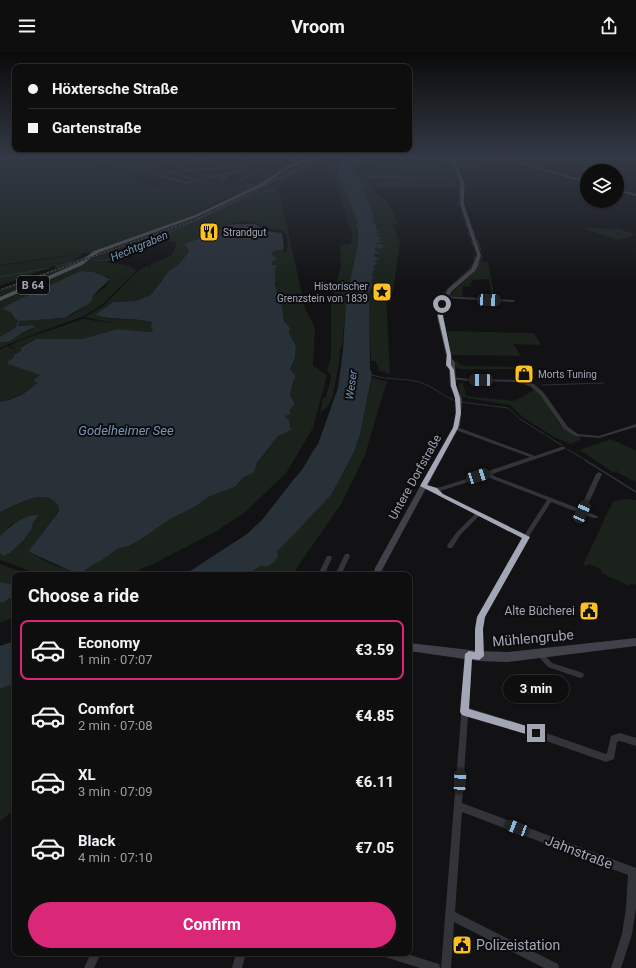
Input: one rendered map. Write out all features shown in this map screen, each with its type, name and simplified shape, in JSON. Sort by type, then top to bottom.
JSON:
[{"type":"main road","name":"B 64","points":[[0,300],[80,264],[96,252],[196,216],[232,199]]},
{"type":"street","points":[[462,199],[462,204],[479,257],[472,270],[450,290],[445,298],[513,301]]},
{"type":"street","name":"Untere Dorfstraße","points":[[378,572],[455,428],[459,413],[452,370],[449,365],[450,360],[440,316],[441,306],[445,298]]},
{"type":"street","points":[[454,381],[514,381],[532,385],[542,394],[566,428],[577,435],[599,437],[636,425]]},
{"type":"street","points":[[455,428],[534,457]]},
{"type":"street","points":[[435,490],[563,448]]},
{"type":"street","points":[[487,474],[595,517]]},
{"type":"street","points":[[582,512],[598,474]]},
{"type":"street","points":[[423,486],[435,490],[441,495],[526,537]]},
{"type":"street","points":[[479,656],[479,629],[481,617],[526,537],[550,500]]},
{"type":"street","points":[[450,546],[459,533],[478,514]]},
{"type":"street","points":[[339,572],[347,556]]},
{"type":"street","points":[[322,572],[329,558]]},
{"type":"street","name":"Mühlengrube","points":[[412,647],[479,656],[506,656],[636,642]]},
{"type":"street","points":[[539,653],[550,665],[580,675]]},
{"type":"street","points":[[446,968],[469,654]]},
{"type":"street","points":[[465,712],[512,724],[606,758],[611,756],[614,739],[620,737],[636,742]]},
{"type":"street","name":"Jahnstraße","points":[[458,806],[634,872]]},
{"type":"street","points":[[616,968],[627,934],[632,908],[634,872]]},
{"type":"street","points":[[451,915],[554,968]]},
{"type":"street","points":[[89,968],[95,956]]},
{"type":"street","points":[[237,968],[240,956]]},
{"type":"street","points":[[398,956],[435,968]]},
{"type":"shaded area","points":[[0,199],[226,199],[185,220],[94,252],[0,265]]},
{"type":"shaded area","points":[[234,199],[239,199],[228,204],[224,204]]},
{"type":"shaded area","points":[[239,199],[281,199],[283,214],[305,308],[315,328],[313,366],[327,375],[313,428],[286,473],[243,514],[213,533],[135,572],[77,572],[102,560],[119,548],[129,546],[143,538],[170,519],[196,506],[208,497],[235,487],[242,479],[246,478],[278,436],[291,428],[289,420],[285,416],[290,413],[290,410],[295,404],[290,395],[293,386],[294,374],[290,369],[295,358],[296,346],[289,333],[290,328],[284,321],[281,301],[278,299],[275,287],[277,279],[275,279],[275,268],[278,266],[272,266],[272,262],[275,259],[271,253],[284,249],[283,252],[285,252],[288,246],[286,234],[282,230],[267,228],[255,222],[245,221],[225,224],[225,226],[216,234],[189,242],[189,250],[180,263],[169,271],[163,280],[160,281],[161,284],[155,292],[147,298],[136,301],[113,302],[96,315],[110,318],[152,322],[153,330],[150,332],[117,329],[82,339],[36,339],[21,346],[21,351],[8,361],[27,371],[40,375],[39,378],[36,384],[30,389],[0,402],[0,350],[7,346],[14,349],[15,348],[9,346],[24,339],[83,319],[113,323],[85,317],[103,306],[137,272],[147,266],[149,268],[152,267],[148,266],[172,255],[177,243],[161,239],[111,261],[107,260],[109,262],[90,260],[94,258],[93,257],[197,219]]},
{"type":"shaded area","points":[[341,199],[349,199],[357,221],[355,225],[358,228],[358,244],[346,300],[342,347],[340,348],[339,363],[333,395],[328,406],[320,413],[323,398],[326,397],[331,378],[327,371],[331,356],[331,304],[341,266],[340,245],[351,244],[352,232],[347,221]]},
{"type":"shaded area","points":[[384,199],[387,201],[398,223],[393,225],[400,242],[393,292],[386,295],[390,374],[380,371],[375,361],[371,361],[369,292],[372,286],[370,280],[374,278],[371,276],[372,268],[376,265],[372,264],[373,261],[378,260],[373,257],[374,254],[380,255],[375,250],[379,243],[376,244],[374,229],[377,227],[374,226],[377,226],[373,220],[372,214],[370,213],[371,212],[369,210],[371,209],[368,208],[370,207],[368,207],[368,203],[366,203],[369,200],[365,200]]},
{"type":"shaded area","points":[[582,228],[619,229],[636,235],[618,240]]},
{"type":"shaded area","points":[[82,255],[72,261],[88,255],[86,258],[66,266],[54,268],[56,266],[54,266],[0,286],[0,266]]},
{"type":"shaded area","points":[[87,261],[120,264],[136,271],[103,304],[84,316],[0,348],[0,342],[9,340],[33,329],[33,325],[17,326],[0,337],[0,318],[3,316],[0,317],[0,300]],"holes":[[[86,271],[99,273],[99,275],[109,277],[110,280],[104,288],[93,296],[89,304],[72,315],[60,319],[31,319],[18,321],[15,319],[9,304]]]},
{"type":"shaded area","points":[[481,261],[488,262],[495,299],[492,299],[489,279],[472,280],[472,283],[470,283],[471,287],[463,286],[462,297],[450,296],[474,271]]},
{"type":"shaded area","points":[[78,262],[79,263],[0,298],[0,290]]},
{"type":"shaded area","points":[[447,331],[534,333],[541,345],[513,344],[521,356],[451,355]]},
{"type":"shaded area","points":[[456,361],[460,365],[464,366],[528,367],[529,369],[459,369],[456,367]]},
{"type":"shaded area","points":[[372,378],[389,382],[386,384],[365,455],[341,504],[294,572],[251,572],[277,552],[354,452],[360,435]]},
{"type":"shaded area","points":[[463,383],[466,396],[514,401],[534,390],[541,396],[558,422],[571,433],[580,437],[580,440],[571,444],[554,437],[524,418],[510,405],[461,397],[458,385]]},
{"type":"shaded area","points":[[611,439],[636,451],[636,482],[616,472],[622,465],[614,473],[580,450]]},
{"type":"shaded area","points":[[36,497],[51,498],[58,504],[59,510],[29,552],[49,563],[72,572],[34,572],[0,560],[0,553],[3,556],[22,542],[27,537],[36,519],[39,517],[12,524],[0,536],[0,512]]},
{"type":"shaded area","points":[[624,499],[636,500],[636,585],[631,583],[630,586],[601,573],[602,570],[589,564],[587,566],[583,565],[613,501]]},
{"type":"shaded area","points":[[0,564],[22,572],[12,572],[12,618],[0,623]]},
{"type":"shaded area","points":[[12,684],[12,811],[0,821],[0,689]]},
{"type":"water","name":"Weser","points":[[348,199],[366,199],[370,201],[367,202],[369,203],[369,207],[371,207],[371,211],[373,212],[371,213],[373,214],[372,217],[375,219],[373,220],[374,223],[377,225],[375,226],[377,228],[375,229],[380,231],[375,233],[379,233],[379,235],[376,236],[380,236],[381,239],[377,240],[383,241],[376,244],[382,244],[384,247],[379,249],[376,247],[375,250],[381,254],[374,254],[374,257],[378,258],[378,260],[374,261],[378,263],[374,264],[376,265],[373,267],[376,269],[372,270],[374,272],[372,273],[372,276],[374,278],[371,280],[373,285],[369,292],[370,368],[372,375],[360,435],[354,452],[331,495],[277,552],[278,557],[273,563],[266,567],[262,565],[252,572],[189,572],[247,534],[262,520],[301,471],[318,444],[338,388],[343,350],[346,300],[358,244],[358,228],[355,225],[357,221]]},
{"type":"water","name":"Godelheimer See","points":[[255,224],[267,231],[282,233],[284,249],[272,252],[274,253],[271,254],[277,259],[272,262],[272,265],[277,265],[275,269],[275,278],[277,279],[275,280],[277,281],[275,282],[275,287],[278,288],[276,288],[278,299],[281,300],[284,321],[290,328],[289,333],[296,346],[295,358],[290,369],[296,376],[290,395],[295,404],[290,410],[290,414],[285,416],[289,420],[291,430],[278,436],[257,463],[254,472],[242,479],[235,487],[208,497],[196,506],[170,519],[143,538],[129,546],[119,548],[84,571],[73,572],[29,552],[59,511],[59,507],[54,501],[40,497],[23,502],[0,512],[0,402],[15,397],[30,389],[37,383],[34,380],[40,375],[8,364],[8,361],[21,351],[21,347],[36,339],[82,339],[117,329],[150,332],[153,330],[151,327],[152,322],[95,315],[113,302],[136,301],[151,295],[169,271],[180,263],[189,251],[185,244],[216,234],[225,225]]},
{"type":"water","points":[[81,271],[94,272],[110,279],[96,293],[89,304],[64,318],[19,321],[18,326],[33,325],[35,327],[8,342],[0,342],[0,337],[16,327],[18,320],[15,319],[11,312],[2,309],[9,304]]},
{"type":"water","points":[[39,515],[24,540],[10,553],[3,556],[0,553],[0,536],[13,525],[28,516]]},
{"type":"water","points":[[0,582],[9,584],[12,583],[12,598],[9,598],[4,602],[0,602]]},
{"type":"water","points":[[12,642],[12,684],[0,689],[0,646]]},
{"type":"waterway","name":"Hechtgraben","points":[[91,260],[103,261],[112,259],[243,199]]},
{"type":"waterway","points":[[458,201],[459,207]]},
{"type":"waterway","points":[[465,223],[467,227]]},
{"type":"waterway","points":[[468,232],[470,236]]},
{"type":"waterway","points":[[477,240],[480,247]]},
{"type":"waterway","points":[[471,241],[473,245]]},
{"type":"waterway","points":[[474,260],[475,256]]},
{"type":"waterway","points":[[481,260],[482,256]]},
{"type":"waterway","name":"Hechtgraben","points":[[56,267],[85,258]]},
{"type":"waterway","points":[[476,269],[480,262]]},
{"type":"waterway","points":[[469,269],[472,265]]},
{"type":"waterway","name":"Hechtgraben","points":[[0,277],[49,268]]},
{"type":"waterway","points":[[464,274],[469,270]]},
{"type":"waterway","points":[[441,295],[463,275]]},
{"type":"waterway","points":[[372,375],[384,378],[416,381],[431,387],[456,401]]},
{"type":"waterway","points":[[542,385],[604,383]]},
{"type":"waterway","points":[[461,402],[508,408],[520,419],[563,446]]},
{"type":"waterway","points":[[567,449],[587,461]]},
{"type":"waterway","points":[[585,460],[636,492]]},
{"type":"railway","points":[[0,290],[197,219],[238,199]]},
{"type":"place","name":"Strandgut","points":[[209,232]]},
{"type":"place","name":"Historischer Grenzstein von 1839","points":[[382,292]]},
{"type":"place","name":"Morts Tuning","points":[[524,374]]},
{"type":"place","name":"Alte Bücherei","points":[[589,611]]},
{"type":"place","name":"Polizeistation","points":[[462,945]]},
{"type":"route","points":[[442,304],[440,316],[450,360],[448,362],[454,379],[452,381],[453,386],[458,398],[459,413],[455,428],[440,458],[423,486],[435,490],[441,495],[526,537],[481,617],[479,629],[479,656],[469,654],[465,712],[512,724],[536,733]]}]
